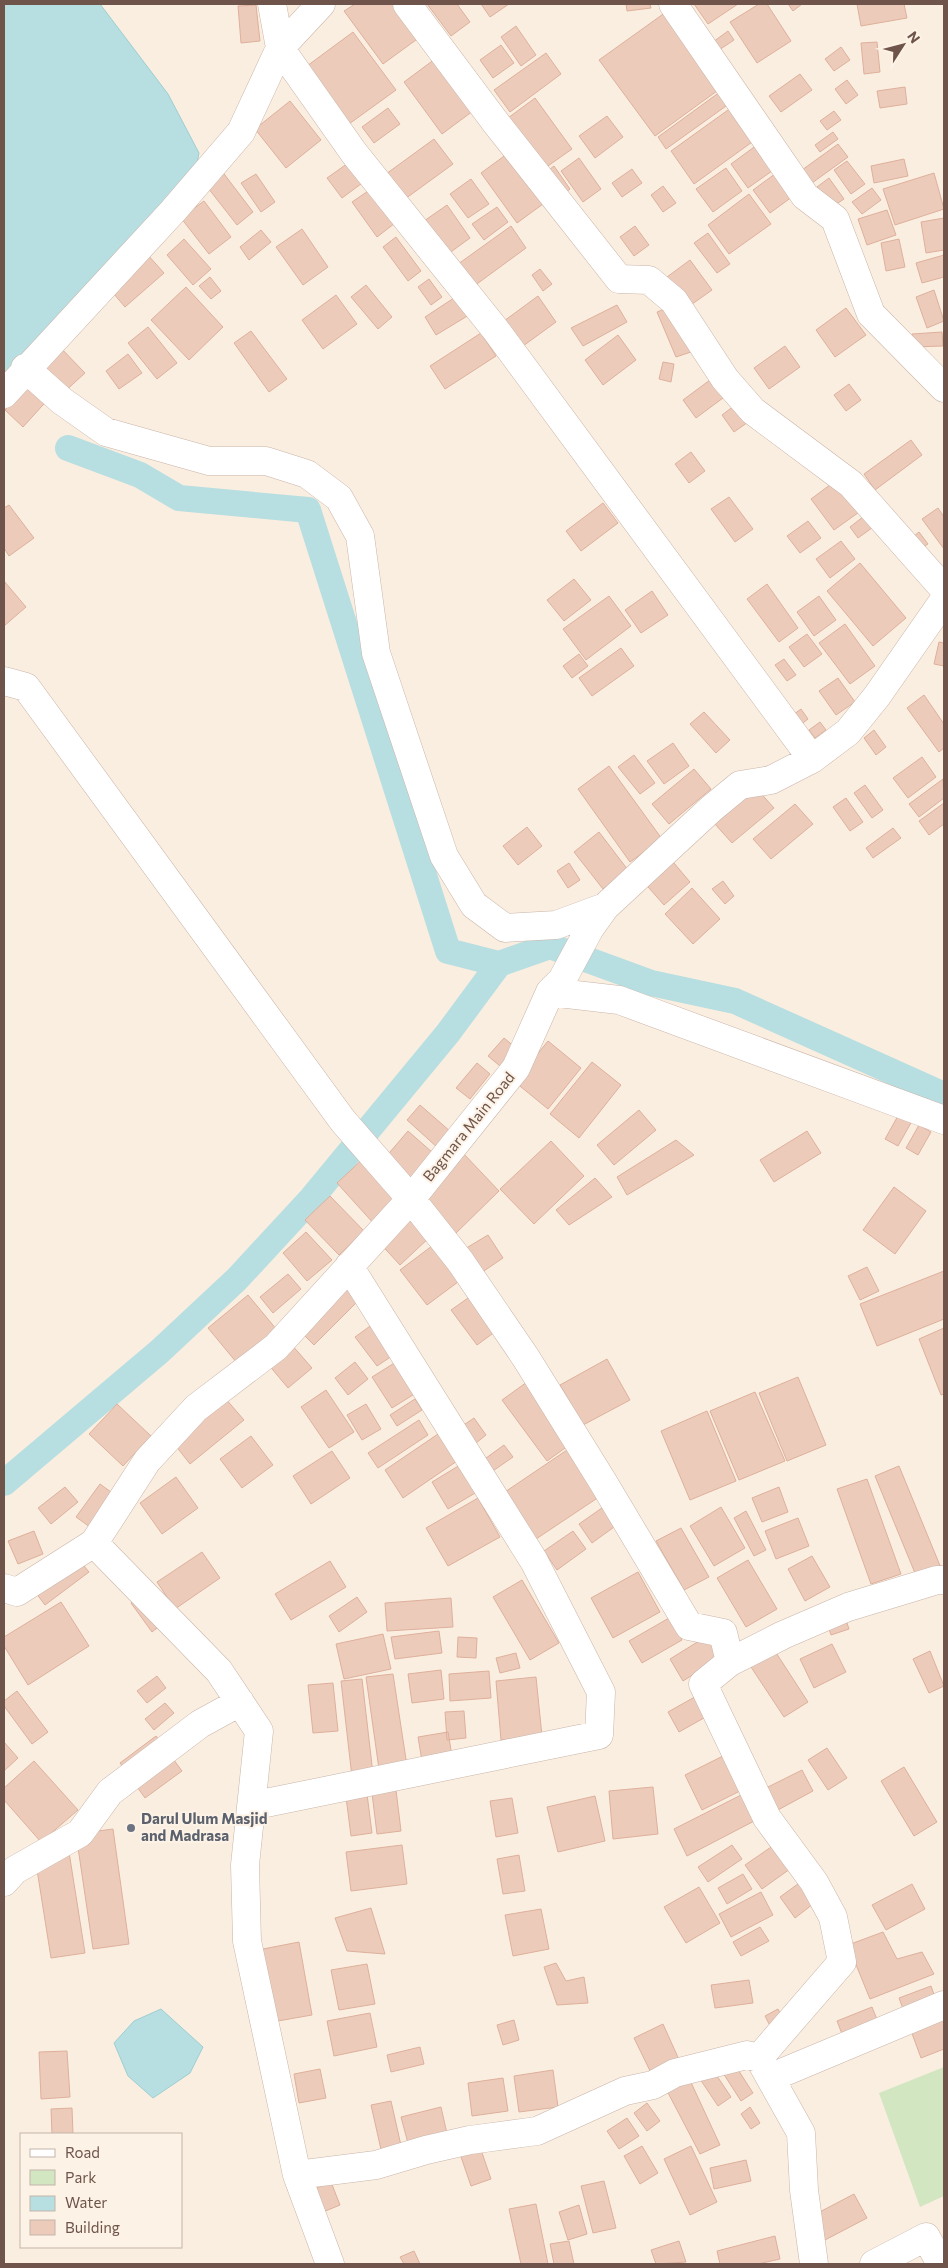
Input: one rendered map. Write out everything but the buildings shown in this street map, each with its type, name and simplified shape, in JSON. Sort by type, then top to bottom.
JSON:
[{"type":"street","points":[[272,4],[280,48],[354,153],[495,329],[812,759]]},
{"type":"street","points":[[4,394],[25,368],[173,211],[241,132],[280,48],[321,4]]},
{"type":"street","points":[[407,4],[496,123],[619,279],[649,280],[674,301],[725,379],[753,411],[850,484],[944,589]]},
{"type":"street","points":[[673,4],[805,196],[836,219],[871,314],[944,388]]},
{"type":"street","points":[[25,368],[62,401],[106,432],[209,461],[266,461],[308,474],[339,498],[360,536],[376,653],[444,856],[474,905],[505,928],[556,925],[598,917]]},
{"type":"street","name":"Bagmara Main Road","points":[[4,1588],[17,1592],[94,1542],[147,1461],[196,1408],[276,1347],[411,1199],[516,1068],[556,986],[598,917],[712,808],[740,785],[771,780],[812,759],[848,732],[877,696],[944,600]]},
{"type":"street","points":[[4,681],[26,687],[343,1121],[411,1199],[460,1261],[526,1358],[689,1626],[724,1632],[730,1662]]},
{"type":"street","points":[[556,986],[619,1000],[944,1120]]},
{"type":"street","points":[[251,1806],[599,1735],[600,1692],[534,1560],[349,1266]]},
{"type":"street","points":[[94,1542],[219,1671],[259,1731],[245,1865],[247,1941],[297,2175],[330,2264]]},
{"type":"street","points":[[766,2068],[842,1962],[833,1917],[814,1882],[767,1818],[703,1684],[730,1662],[783,1635],[848,1607],[937,1580],[944,1580]]},
{"type":"street","points":[[4,1882],[15,1870],[80,1833],[110,1792],[200,1724],[240,1702]]},
{"type":"street","points":[[766,2068],[944,2005]]},
{"type":"street","points":[[297,2175],[376,2165],[426,2150],[470,2140],[537,2131],[625,2091],[653,2085],[675,2073],[747,2055],[766,2068],[801,2134],[804,2190],[814,2264]]},
{"type":"street","points":[[874,2264],[926,2237],[941,2264]]},
{"type":"green space","points":[[944,2067],[944,2196],[920,2207],[879,2093]]},
{"type":"water","points":[[4,4],[100,4],[168,94],[199,153],[196,168],[4,383]]},
{"type":"water","points":[[161,2009],[203,2047],[190,2073],[153,2098],[128,2076],[114,2043],[134,2021]]},
{"type":"waterway","points":[[68,448],[140,475],[179,498],[308,510],[448,951],[499,964],[550,946],[651,983],[735,1001],[944,1095]]},
{"type":"waterway","points":[[4,1483],[160,1351],[237,1279],[311,1199],[448,1033],[499,964]]},
{"type":"place","name":"Darul Ulum Masjid and Madrasa","points":[[131,1828]]}]
